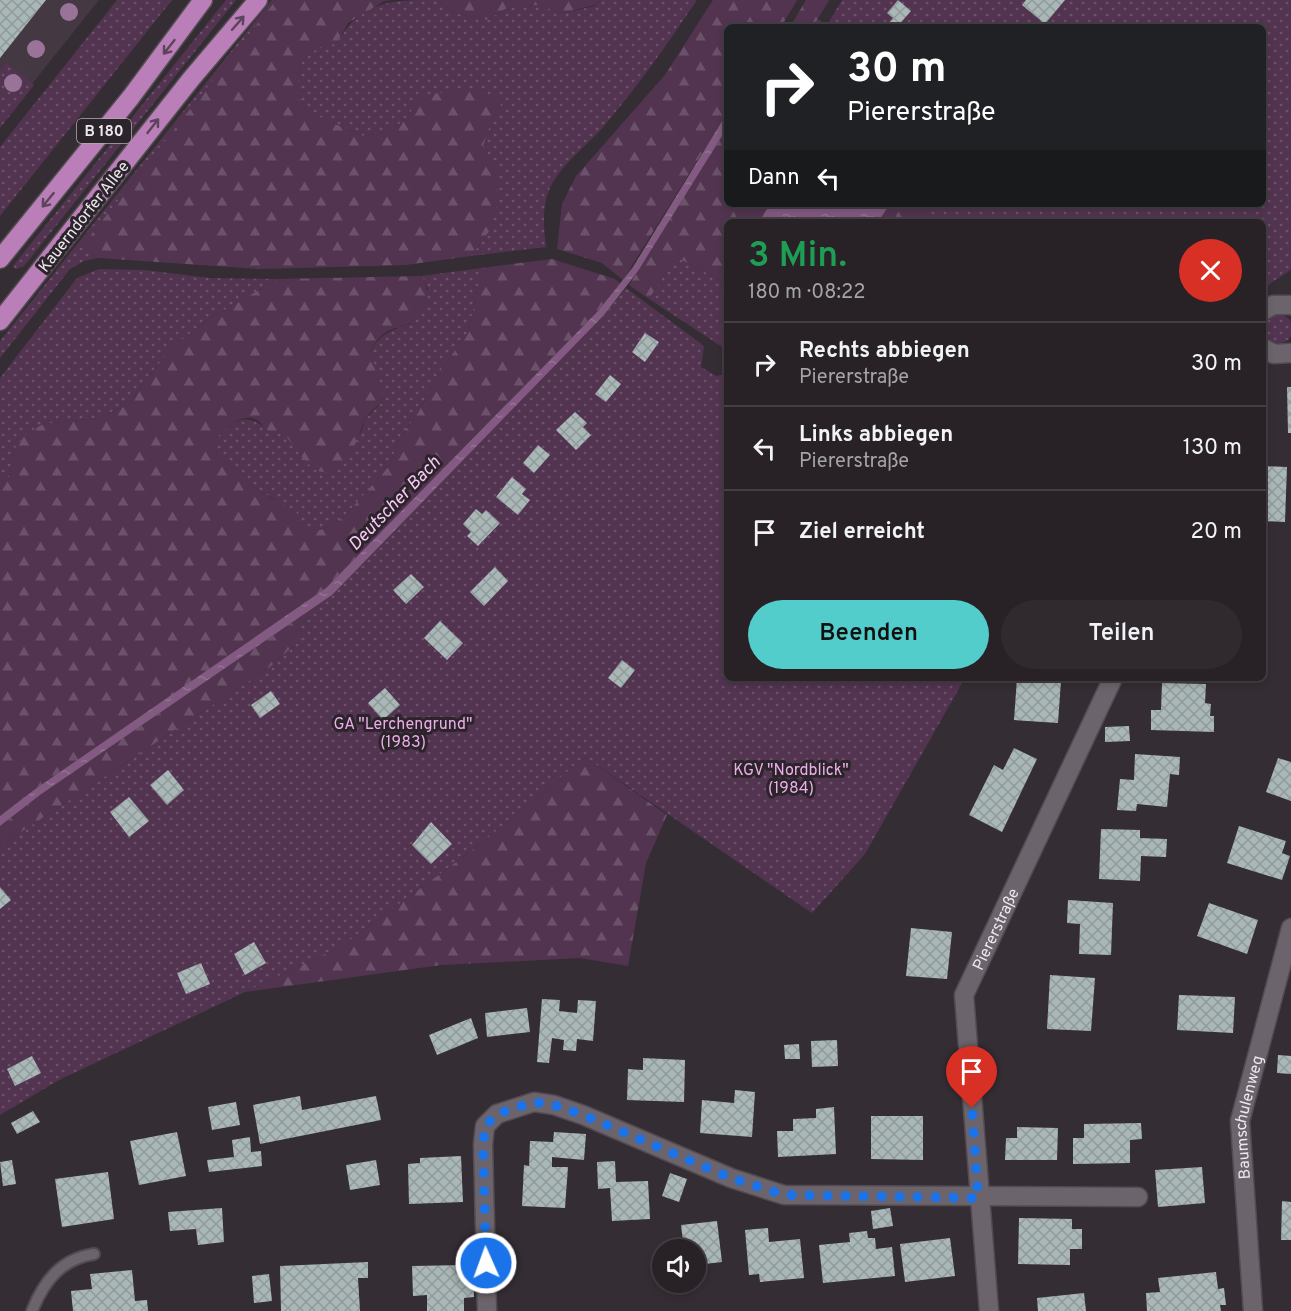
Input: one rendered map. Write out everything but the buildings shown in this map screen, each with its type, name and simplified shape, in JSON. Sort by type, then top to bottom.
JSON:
[{"type":"main road","name":"B 180","points":[[0,259],[138,87],[203,0]]},
{"type":"main road","name":"Kauerndorfer Allee","points":[[0,321],[191,79],[258,0]]},
{"type":"street","points":[[1266,309],[1273,305],[1291,305]]},
{"type":"street","points":[[1266,352],[1283,355],[1291,353]]},
{"type":"street","name":"Piererstraße","points":[[989,1311],[978,1198],[964,995],[1112,681]]},
{"type":"street","name":"Baumschulenweg","points":[[1253,1311],[1240,1121],[1291,928]]},
{"type":"street","points":[[487,1311],[483,1144],[485,1126],[497,1114],[534,1102],[554,1105],[583,1115],[731,1178],[784,1195],[978,1198],[1138,1197]]},
{"type":"lane","points":[[32,1311],[43,1287],[57,1269],[81,1256],[94,1254]]},
{"type":"shaded area","points":[[0,0],[99,0],[0,124]]},
{"type":"green space","points":[[117,0],[172,0],[0,216],[0,147]]},
{"type":"green space","points":[[226,0],[236,0],[24,266],[16,269],[13,266]]},
{"type":"green space","points":[[272,0],[276,0],[84,244],[98,258],[84,261],[70,269],[0,358],[0,341]]},
{"type":"green space","points":[[276,0],[392,0],[384,1],[348,23],[337,43],[315,50],[302,61],[298,76],[298,94],[306,111],[362,136],[386,133],[405,120],[422,96],[466,88],[497,98],[503,109],[488,130],[483,146],[496,167],[499,197],[490,230],[471,256],[405,265],[258,269],[98,258],[83,245]]},
{"type":"green space","points":[[437,0],[454,13],[487,20],[507,8],[537,5],[563,13],[595,6],[601,0],[697,0],[629,95],[552,183],[545,206],[546,247],[471,256],[490,230],[496,167],[482,146],[488,130],[502,109],[422,96],[405,120],[386,133],[362,136],[306,111],[298,94],[298,76],[302,61],[315,50],[337,43],[356,18],[367,10],[392,2]]},
{"type":"green space","points":[[437,0],[601,0],[595,5],[562,13],[537,5],[507,8],[487,20],[454,13]]},
{"type":"green space","points":[[713,0],[797,0],[783,24],[724,24],[724,118],[623,280],[602,263],[557,249],[562,204],[576,176],[665,75]]},
{"type":"green space","points":[[806,0],[829,0],[815,24],[792,24]]},
{"type":"green space","points":[[842,0],[1291,0],[1291,270],[1266,286],[1266,219],[917,219],[924,207],[1266,207],[1266,24],[828,24]]},
{"type":"green space","points":[[818,19],[826,24],[815,24]]},
{"type":"green space","points":[[7,63],[34,85],[0,128],[0,70]]},
{"type":"green space","points":[[724,133],[724,207],[768,207],[761,219],[724,219],[724,277],[722,281],[682,260],[674,259],[649,299],[629,285]]},
{"type":"green space","points":[[888,207],[929,207],[922,219],[880,219]]},
{"type":"green space","points":[[552,259],[615,279],[620,283],[598,311],[326,588],[0,816],[0,482],[9,477],[15,448],[25,435],[43,424],[97,418],[128,405],[145,380],[173,347],[207,320],[278,279],[422,276],[428,296],[422,313],[408,324],[385,333],[370,351],[384,400],[366,417],[354,448],[340,466],[325,472],[318,471],[306,461],[285,436],[267,430],[251,418],[239,420],[214,440],[217,454],[226,463],[240,470],[250,485],[297,513],[304,529],[321,530],[343,518],[390,465],[398,441],[418,413],[439,372],[468,333],[478,286],[489,267]]},
{"type":"green space","points":[[674,259],[682,260],[722,281],[724,348],[649,299]]},
{"type":"green space","points":[[489,267],[478,286],[468,333],[439,372],[418,413],[398,441],[390,465],[343,518],[321,530],[304,529],[274,499],[250,485],[240,470],[226,463],[217,454],[214,440],[226,428],[244,419],[283,434],[296,446],[308,463],[321,470],[332,471],[361,432],[366,418],[384,400],[370,352],[387,334],[410,324],[428,289],[422,276]]},
{"type":"green space","points":[[99,269],[145,270],[209,278],[278,279],[207,320],[173,347],[145,380],[128,405],[97,418],[43,424],[15,448],[9,477],[0,482],[0,378],[77,278]]},
{"type":"green space","name":"GA \"Lerchengrund\" (1983)","points":[[626,288],[704,346],[701,367],[716,376],[724,375],[724,681],[963,681],[865,854],[812,913],[585,757],[482,843],[342,946],[59,1080],[0,1115],[0,846],[270,667],[301,639],[297,630],[604,315]]},
{"type":"green space","points":[[1279,315],[1289,319],[1292,324],[1292,334],[1289,339],[1279,343],[1269,339],[1266,334],[1266,324],[1269,319]]},
{"type":"green space","points":[[332,595],[297,630],[301,639],[270,667],[0,846],[0,826],[40,795]]},
{"type":"green space","points":[[585,757],[667,815],[646,863],[628,966],[580,958],[441,965],[245,992],[342,946],[482,843]]},
{"type":"water","points":[[724,118],[724,133],[638,271],[604,315],[332,595],[40,795],[0,826],[0,816],[34,790],[326,588],[598,311],[633,267]]},
{"type":"water","points":[[768,207],[888,207],[880,219],[761,219]]},
{"type":"route","points":[[486,1263],[483,1144],[485,1126],[497,1114],[516,1107],[534,1102],[554,1105],[583,1115],[731,1178],[784,1195],[978,1198],[972,1108]]},
{"type":"water label","name":"Deutscher Bach","points":[[394,503]]},
{"type":"park label","name":"KGV \"Nordblick\" (1984)","points":[[791,778]]}]
